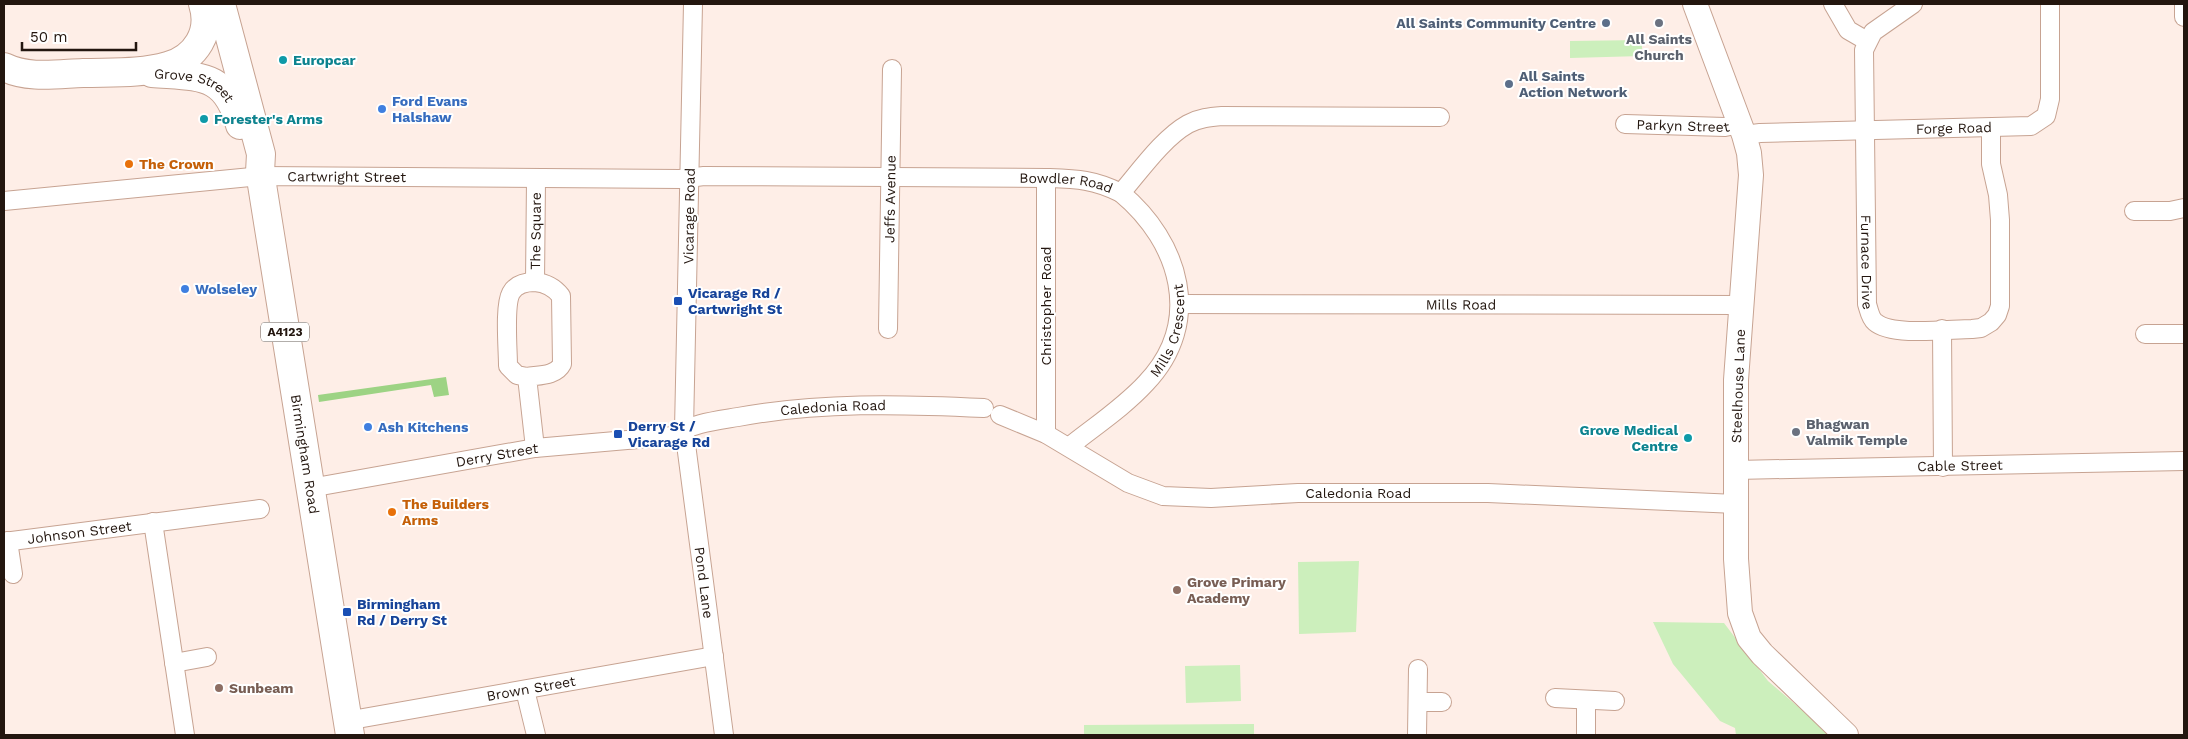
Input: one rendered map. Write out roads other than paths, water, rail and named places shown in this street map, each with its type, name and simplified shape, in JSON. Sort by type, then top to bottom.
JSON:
[{"type":"highway","name":"Grove Street","points":[[4,67],[14,72],[34,75],[136,71],[169,66],[194,49],[205,33],[206,14],[203,4]]},
{"type":"highway","name":"A4123","points":[[222,4],[261,154],[261,174]]},
{"type":"highway","name":"Grove Street","points":[[136,71],[200,78],[220,86],[232,100],[248,157],[261,174]]},
{"type":"highway","name":"Birmingham Road","points":[[261,174],[348,728]]},
{"type":"street","name":"Vicarage Road","points":[[684,429],[693,4]]},
{"type":"street","name":"Steelhouse Lane","points":[[1695,4],[1742,130],[1749,153],[1751,175],[1736,380],[1737,592],[1742,624],[1749,638],[1762,654],[1846,735]]},
{"type":"street","points":[[1833,4],[1848,30],[1867,41]]},
{"type":"street","points":[[1864,130],[1863,60],[1867,41],[1872,32],[1882,23],[1913,4]]},
{"type":"street","name":"Forge Road","points":[[1742,130],[1760,133],[2031,126],[2046,116],[2050,99],[2050,4]]},
{"type":"street","points":[[2184,4],[2184,17]]},
{"type":"street","name":"Jeffs Avenue","points":[[888,329],[892,69]]},
{"type":"street","name":"Bowdler Road","points":[[690,178],[704,176],[1078,179],[1101,183],[1121,193],[1176,132],[1190,123],[1204,118],[1222,116],[1440,118]]},
{"type":"street","name":"Parkyn Street","points":[[1625,124],[1725,127],[1742,130]]},
{"type":"street","name":"Furnace Drive","points":[[1864,130],[1867,304],[1870,315],[1875,322],[1893,330],[1942,330],[1982,328],[1997,315],[2000,306],[2000,220],[1998,195],[1991,164],[1991,128]]},
{"type":"street","name":"Cartwright Street","points":[[4,201],[261,174],[536,180],[690,178]]},
{"type":"street","name":"Christopher Road","points":[[1046,178],[1046,434]]},
{"type":"street","name":"The Square","points":[[535,282],[536,180]]},
{"type":"street","name":"Mills Crescent","points":[[1070,446],[1119,407],[1150,378],[1169,350],[1179,321],[1180,304],[1177,275],[1167,250],[1143,212],[1121,193]]},
{"type":"street","points":[[2134,211],[2184,208]]},
{"type":"street","name":"The Square","points":[[535,282],[552,287],[560,296],[562,364],[560,368],[551,373],[527,378],[517,375],[508,366],[508,306],[512,291],[517,286],[523,283],[535,282]]},
{"type":"street","name":"Mills Road","points":[[1180,304],[1741,305]]},
{"type":"street","points":[[1942,330],[1943,467]]},
{"type":"street","points":[[2145,334],[2184,334]]},
{"type":"street","points":[[527,378],[534,448]]},
{"type":"street","name":"Caledonia Road","points":[[684,429],[693,425],[781,409],[838,405],[992,411],[1070,446],[1098,466],[1128,483],[1150,492],[1182,498],[1298,493],[1488,493],[1736,504]]},
{"type":"street","name":"Derry Street","points":[[310,488],[534,448],[673,436],[684,429]]},
{"type":"street","name":"Pond Lane","points":[[684,429],[724,735]]},
{"type":"street","name":"Cable Street","points":[[1736,470],[2184,461]]},
{"type":"street","name":"Johnson Street","points":[[13,574],[6,541],[260,509]]},
{"type":"street","points":[[153,522],[185,735]]},
{"type":"street","name":"Brown Street","points":[[348,728],[525,690],[714,656]]},
{"type":"street","points":[[174,664],[207,657]]},
{"type":"street","points":[[1418,669],[1418,735]]},
{"type":"street","points":[[525,690],[536,735]]},
{"type":"street","points":[[1555,698],[1615,701]]},
{"type":"street","points":[[1586,700],[1586,735]]},
{"type":"street","points":[[1418,702],[1442,702]]},
{"type":"place","name":"All Saints Community Centre","points":[[1606,23]]},
{"type":"place","name":"All Saints Church","points":[[1659,23]]},
{"type":"place","name":"Europcar","points":[[283,60]]},
{"type":"place","name":"All Saints Action Network","points":[[1509,84]]},
{"type":"place","name":"Ford Evans Halshaw","points":[[382,109]]},
{"type":"place","name":"Forester's Arms","points":[[204,119]]},
{"type":"place","name":"The Crown","points":[[129,164]]},
{"type":"place","name":"Wolseley","points":[[185,289]]},
{"type":"place","name":"Vicarage Rd / Cartwright St","points":[[678,301]]},
{"type":"place","name":"Ash Kitchens","points":[[368,427]]},
{"type":"place","name":"Bhagwan Valmik Temple","points":[[1796,432]]},
{"type":"place","name":"Derry St / Vicarage Rd","points":[[618,434]]},
{"type":"place","name":"Grove Medical Centre","points":[[1688,438]]},
{"type":"place","name":"The Builders Arms","points":[[392,512]]},
{"type":"place","name":"Grove Primary Academy","points":[[1177,590]]},
{"type":"place","name":"Birmingham Rd / Derry St","points":[[347,612]]},
{"type":"place","name":"Sunbeam","points":[[219,688]]}]
